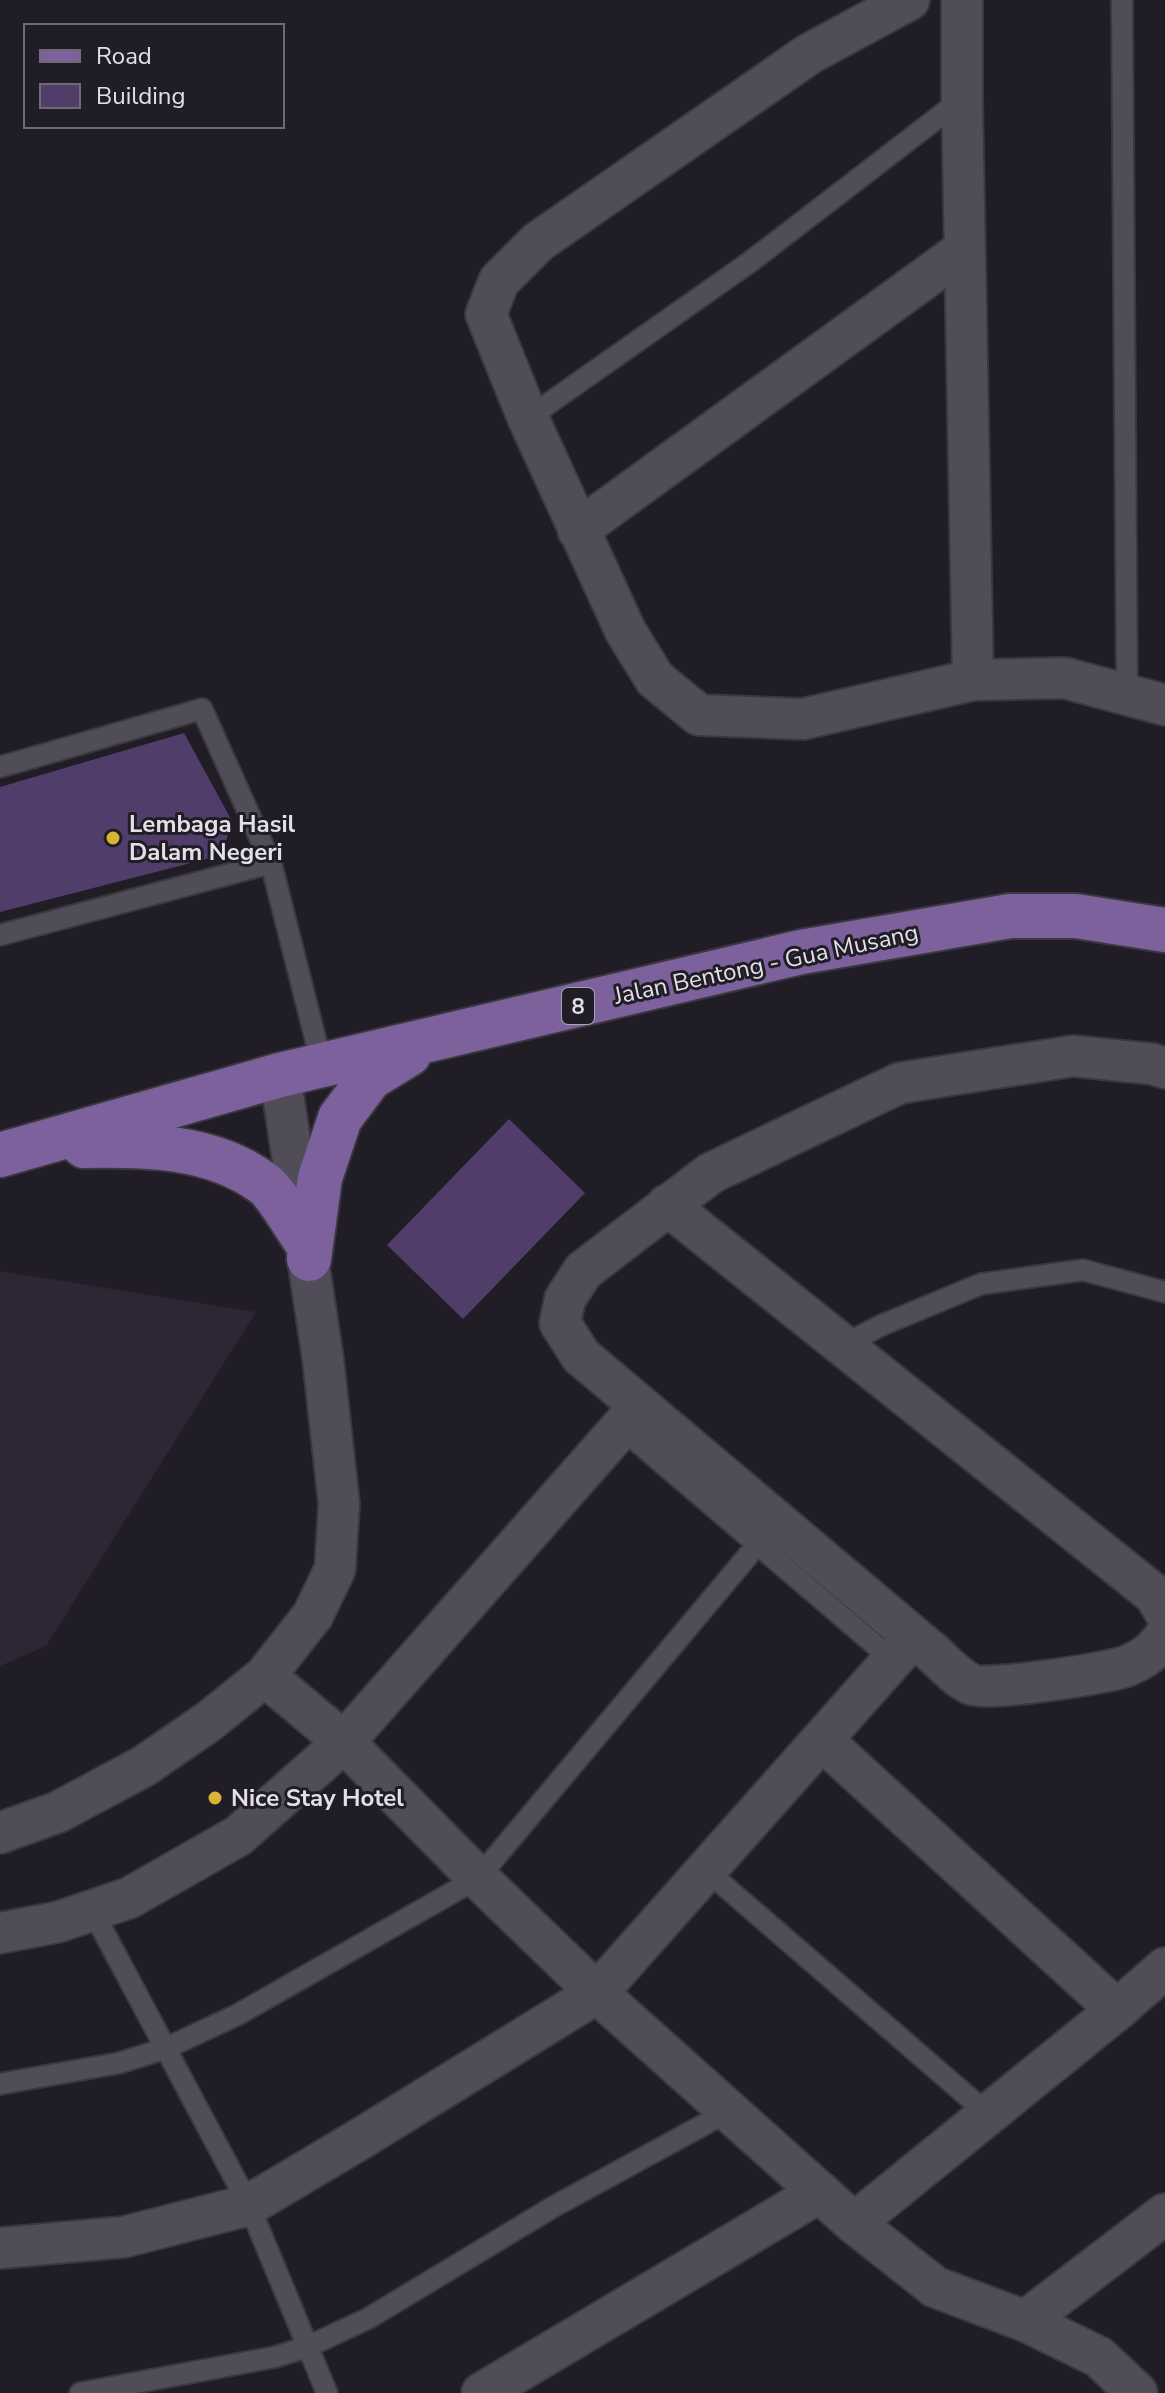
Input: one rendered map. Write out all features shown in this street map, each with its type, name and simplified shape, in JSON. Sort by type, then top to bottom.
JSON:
[{"type":"main road","name":"Jalan Bentong - Gua Musang","points":[[15,1150],[280,1075],[801,952],[1010,916],[1076,916],[1165,930]]},
{"type":"main road","points":[[308,1251],[320,1178],[340,1118],[370,1078],[432,1041]]},
{"type":"main road","points":[[15,1150],[149,1145],[216,1158],[265,1184],[308,1251]]},
{"type":"street","points":[[909,0],[809,54],[538,242],[499,281],[486,314],[528,418],[626,632],[655,679],[699,715],[803,719],[973,680],[1065,678],[1165,705]]},
{"type":"street","points":[[962,0],[973,680]]},
{"type":"street","points":[[578,530],[965,249]]},
{"type":"street","points":[[1165,1068],[1153,1064],[1073,1056],[900,1083],[711,1173],[583,1271],[565,1299],[560,1323],[581,1356],[630,1417],[903,1649],[975,1686],[1005,1687],[1125,1667],[1154,1651],[1165,1636]]},
{"type":"street","points":[[0,1833],[58,1812],[144,1766],[208,1722],[265,1676],[313,1615],[335,1569],[339,1504],[323,1359],[280,1075]]},
{"type":"street","points":[[667,1205],[1155,1595],[1165,1612]]},
{"type":"street","points":[[0,1933],[58,1922],[129,1898],[238,1836],[344,1742],[630,1417]]},
{"type":"street","points":[[0,2248],[124,2237],[249,2205],[597,1993],[903,1649]]},
{"type":"street","points":[[265,1676],[344,1742],[597,1993],[854,2223],[935,2287],[1025,2321],[1099,2357],[1137,2393]]},
{"type":"street","points":[[822,1740],[1117,2010]]},
{"type":"street","points":[[854,2223],[1165,1968]]},
{"type":"street","points":[[482,2393],[820,2192]]},
{"type":"street","points":[[1025,2321],[1165,2214]]},
{"type":"lane","points":[[1122,0],[1127,695]]},
{"type":"lane","points":[[528,418],[750,262],[962,99]]},
{"type":"lane","points":[[0,767],[202,709],[271,863],[322,1065]]},
{"type":"lane","points":[[0,935],[271,863]]},
{"type":"lane","points":[[841,1346],[882,1325],[981,1284],[1083,1270],[1165,1292]]},
{"type":"lane","points":[[630,1417],[757,1545],[903,1649]]},
{"type":"lane","points":[[0,2084],[119,2063],[164,2049],[237,2015],[478,1878],[757,1545]]},
{"type":"lane","points":[[706,1870],[988,2114]]},
{"type":"lane","points":[[92,1910],[249,2205],[327,2393]]},
{"type":"lane","points":[[80,2393],[232,2366],[307,2347],[369,2318],[553,2207],[729,2111]]},
{"type":"shaded area","points":[[0,1271],[256,1312],[46,1646],[0,1666]]},
{"type":"building","name":"Lembaga Hasil Dalam Negeri","points":[[184,733],[232,821],[222,855],[0,912],[0,787]]},
{"type":"building","points":[[509,1119],[585,1193],[463,1319],[387,1245]]},
{"type":"place","name":"Lembaga Hasil Dalam Negeri","points":[[113,838]]},
{"type":"place","name":"Nice Stay Hotel","points":[[215,1798]]}]
